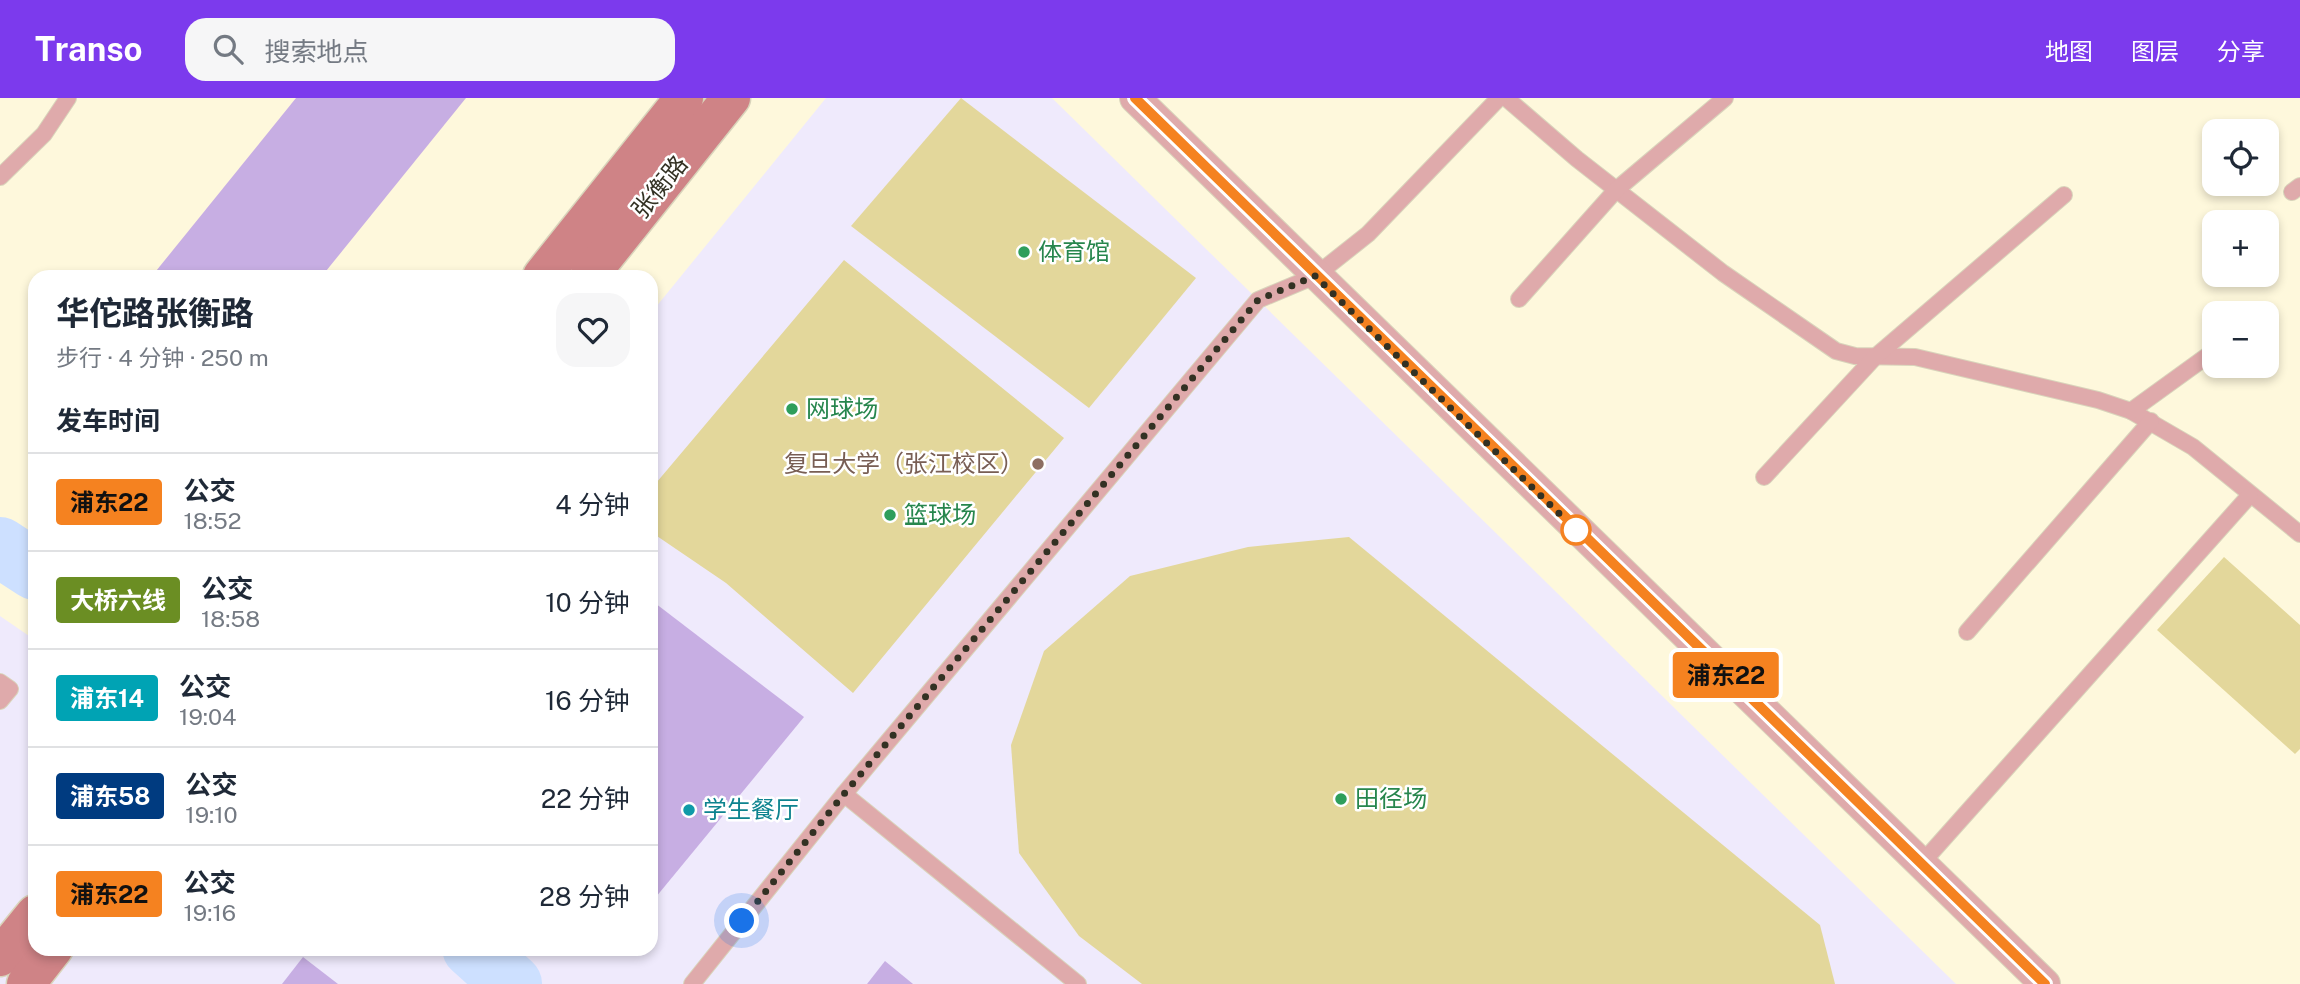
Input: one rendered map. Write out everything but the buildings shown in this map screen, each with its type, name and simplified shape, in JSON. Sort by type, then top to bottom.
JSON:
[{"type":"main road","name":"张衡路","points":[[547,270],[684,98]]},
{"type":"main road","name":"张衡路","points":[[594,270],[731,98]]},
{"type":"main road","points":[[0,957],[28,923]]},
{"type":"main road","points":[[26,984],[48,956]]},
{"type":"street","points":[[1135,98],[2045,984]]},
{"type":"lane","points":[[0,177],[44,134],[68,98]]},
{"type":"lane","points":[[692,984],[844,794],[1258,300],[1315,276],[1368,234],[1499,98]]},
{"type":"lane","points":[[1506,98],[1616,190],[1723,274],[1836,351],[1875,357],[1915,357],[2098,400],[2131,411],[2193,447],[2300,534]]},
{"type":"lane","points":[[1519,299],[1616,190],[1725,98]]},
{"type":"lane","points":[[1764,477],[1875,357],[2064,195]]},
{"type":"lane","points":[[2131,411],[2202,360]]},
{"type":"lane","points":[[1967,632],[2151,421]]},
{"type":"lane","points":[[1920,864],[2250,495]]},
{"type":"lane","points":[[0,682],[10,689],[0,701]]},
{"type":"lane","points":[[844,794],[1077,984]]},
{"type":"shaded area","name":"复旦大学（张江校区）","points":[[826,98],[1052,98],[1956,984],[0,984],[0,616],[28,635],[28,956],[658,956],[658,304]]},
{"type":"shaded area","name":"体育馆","points":[[961,98],[1196,278],[1089,408],[851,226]]},
{"type":"shaded area","name":"篮球场","points":[[844,260],[1064,438],[853,693],[726,583],[658,537],[658,481]]},
{"type":"shaded area","name":"田径场","points":[[1349,537],[1820,925],[1835,984],[1142,984],[1079,936],[1019,853],[1011,745],[1044,651],[1130,576],[1248,547]]},
{"type":"shaded area","points":[[2224,557],[2300,625],[2300,749],[2295,754],[2157,630]]},
{"type":"waterway","points":[[0,547],[28,565]]},
{"type":"waterway","points":[[481,956],[512,984]]},
{"type":"bus line","name":"浦东22","points":[[1135,98],[2045,984]]},
{"type":"place","name":"体育馆","points":[[1024,252]]},
{"type":"place","name":"网球场","points":[[792,409]]},
{"type":"place","name":"复旦大学（张江校区）","points":[[1038,464]]},
{"type":"place","name":"篮球场","points":[[890,515]]},
{"type":"place","name":"田径场","points":[[1341,799]]},
{"type":"place","name":"学生餐厅","points":[[689,810]]},
{"type":"route","points":[[742,921],[844,794],[1258,300],[1315,276],[1576,530]]}]
